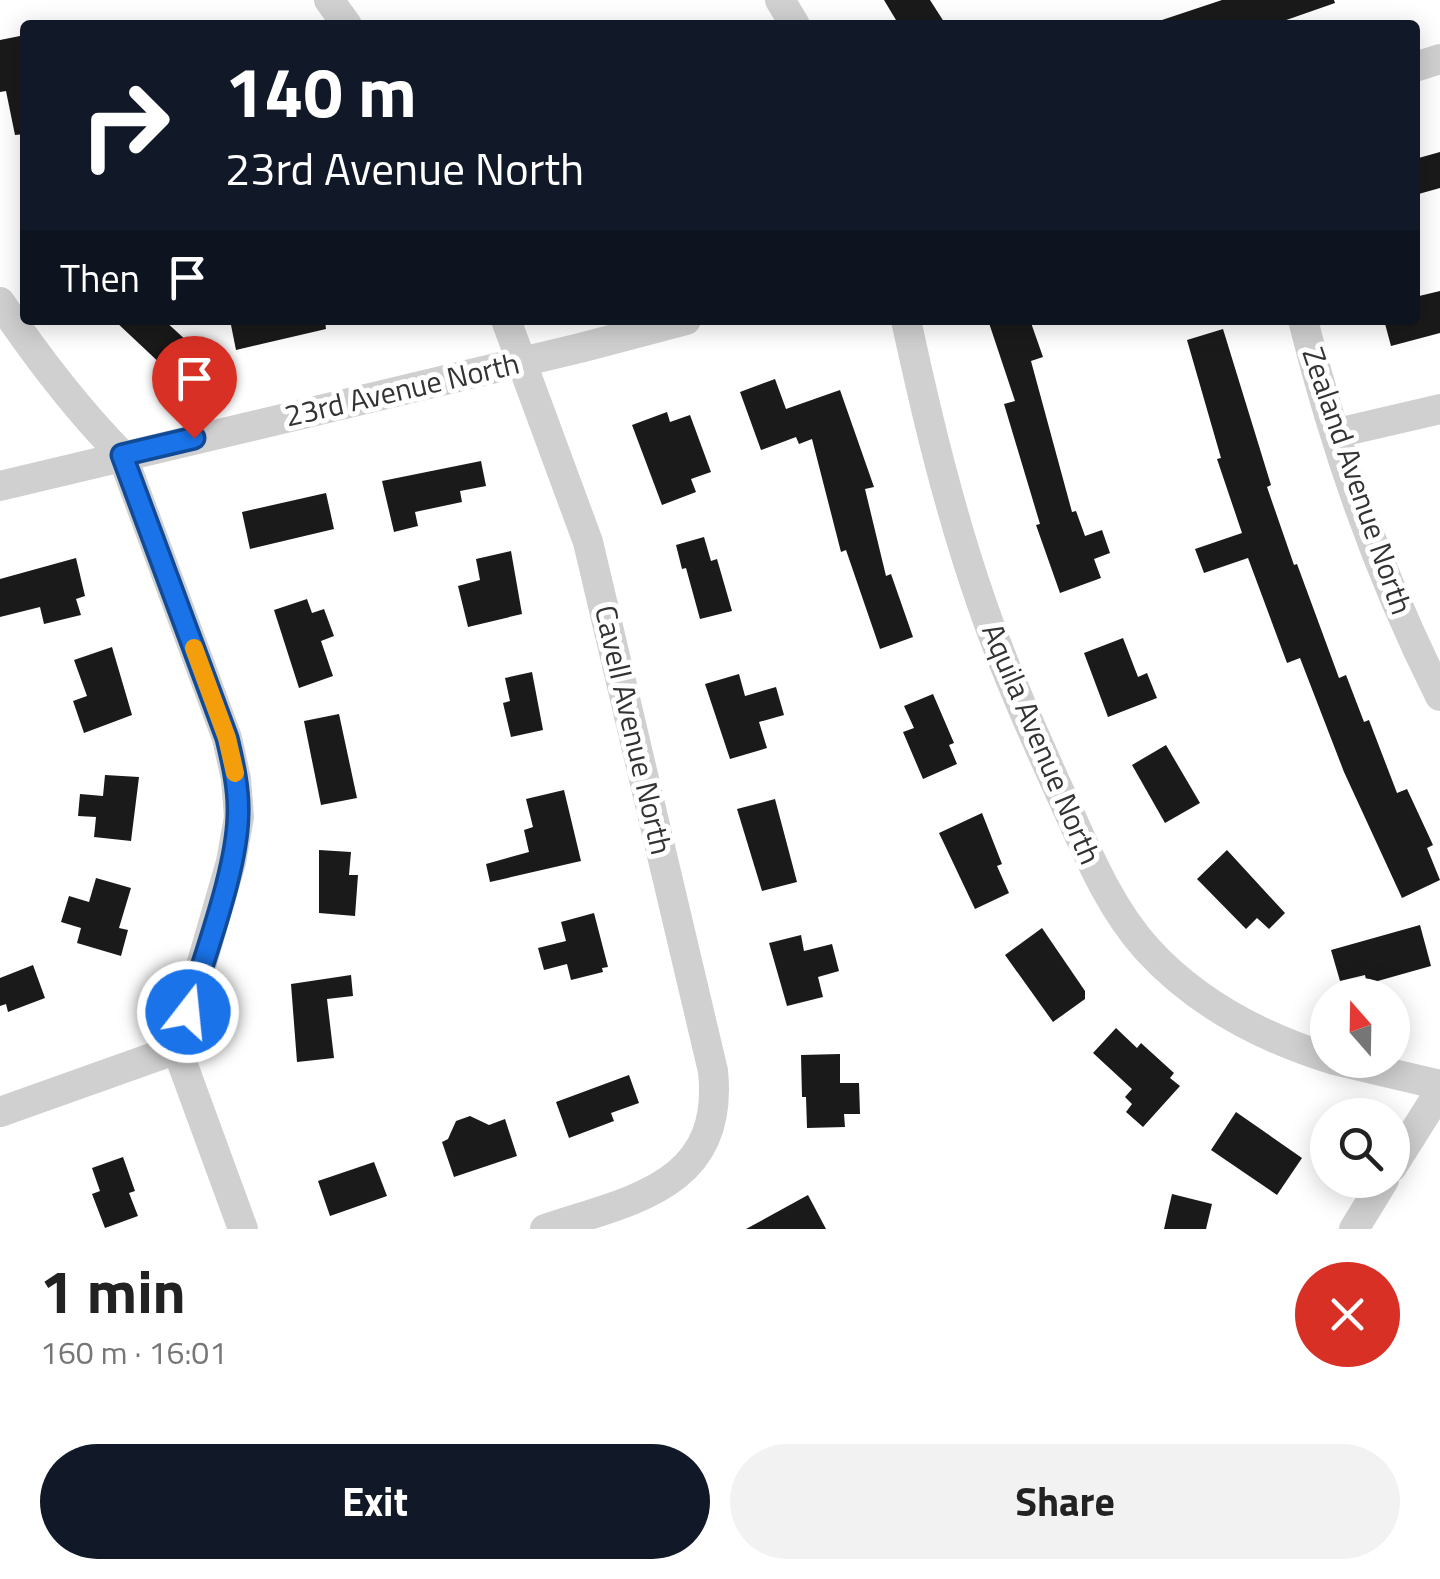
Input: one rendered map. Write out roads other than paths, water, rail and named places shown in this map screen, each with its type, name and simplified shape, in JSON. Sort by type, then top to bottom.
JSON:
[{"type":"street","points":[[0,302],[36,356],[122,455],[227,738],[236,779],[238,817],[231,862],[176,1049],[243,1229]]},
{"type":"street","name":"Cavell Avenue North","points":[[508,325],[588,542],[716,1097],[711,1124],[699,1148],[686,1168],[666,1186],[545,1229]]},
{"type":"street","name":"23rd Avenue North","points":[[0,486],[666,325]]},
{"type":"street","name":"Aquila Avenue North","points":[[907,325],[939,466],[983,608],[1038,745],[1101,884],[1146,948],[1193,991],[1243,1025],[1310,1051]]},
{"type":"street","name":"Zealand Avenue North","points":[[1304,325],[1383,573],[1440,696]]},
{"type":"street","points":[[1336,433],[1440,409]]},
{"type":"street","points":[[0,1112],[176,1049]]},
{"type":"street","name":"Aquila Avenue North","points":[[1402,1078],[1440,1088],[1410,1137]]},
{"type":"street","points":[[1354,1229],[1373,1198]]}]
